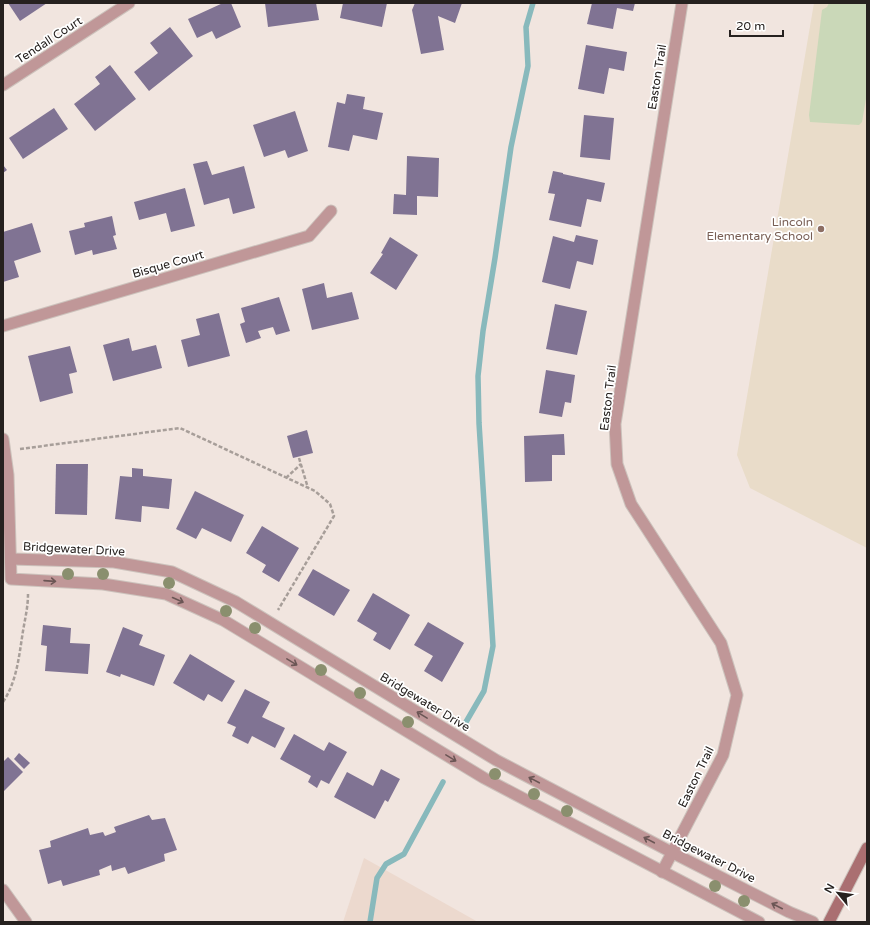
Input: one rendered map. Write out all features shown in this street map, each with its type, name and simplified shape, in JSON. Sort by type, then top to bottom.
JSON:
[{"type":"main road","points":[[829,922],[867,848]]},
{"type":"street","name":"Tendall Court","points":[[3,85],[129,3]]},
{"type":"street","name":"Easton Trail","points":[[662,872],[723,756],[737,695],[721,643],[631,504],[617,464],[615,424],[682,3]]},
{"type":"street","name":"Bisque Court","points":[[3,326],[309,236],[331,211]]},
{"type":"street","points":[[3,438],[8,474],[11,579],[103,584],[166,594],[223,620],[484,778],[758,922]]},
{"type":"street","name":"Bridgewater Drive","points":[[11,559],[114,562],[172,572],[236,602],[496,760],[673,853],[813,922]]},
{"type":"street","points":[[3,890],[26,922]]},
{"type":"path","points":[[20,449],[180,428],[316,492],[330,504],[334,516],[270,623]]},
{"type":"path","points":[[300,458],[308,488]]},
{"type":"path","points":[[286,478],[301,464]]},
{"type":"path","points":[[3,702],[13,683],[17,670],[28,597],[29,580]]},
{"type":"shaded area","name":"Lincoln Elementary School","points":[[814,3],[867,3],[867,548],[750,488],[737,455]]},
{"type":"shaded area","points":[[364,858],[478,922],[343,922]]},
{"type":"green space","points":[[829,3],[867,3],[867,93],[862,122],[859,125],[810,122],[809,115],[822,10],[827,7]]},
{"type":"building","points":[[8,3],[47,3],[20,21]]},
{"type":"building","points":[[223,3],[231,3],[241,27],[216,39],[212,31],[197,38],[188,19]]},
{"type":"building","points":[[265,3],[316,3],[319,20],[268,27]]},
{"type":"building","points":[[343,3],[387,3],[382,27],[340,18]]},
{"type":"building","points":[[415,3],[462,3],[455,23],[438,16],[444,50],[421,54],[412,10]]},
{"type":"building","points":[[592,3],[635,3],[633,11],[617,8],[613,29],[587,24]]},
{"type":"building","points":[[170,27],[193,56],[149,91],[134,72],[158,53],[150,43]]},
{"type":"building","points":[[586,45],[627,52],[624,71],[609,68],[604,94],[578,89]]},
{"type":"building","points":[[110,65],[136,99],[95,131],[74,104],[100,84],[95,77]]},
{"type":"building","points":[[347,94],[365,97],[363,109],[383,113],[377,140],[353,135],[349,151],[328,147],[337,102],[345,104]]},
{"type":"building","points":[[54,108],[68,129],[23,159],[9,138]]},
{"type":"building","points":[[295,111],[308,151],[288,158],[285,150],[264,157],[253,125]]},
{"type":"building","points":[[584,115],[614,118],[610,160],[580,157]]},
{"type":"building","points":[[407,156],[439,158],[438,197],[417,196],[417,215],[393,214],[394,194],[406,195]]},
{"type":"building","points":[[207,161],[212,175],[244,166],[255,208],[233,214],[229,198],[204,205],[193,164]]},
{"type":"building","points":[[3,165],[7,170],[3,173]]},
{"type":"building","points":[[553,171],[605,183],[601,202],[587,199],[581,227],[549,220],[555,194],[548,193]]},
{"type":"building","points":[[185,188],[195,226],[171,232],[166,213],[139,220],[134,202]]},
{"type":"building","points":[[112,216],[116,235],[113,236],[117,249],[93,255],[92,250],[75,255],[69,231],[85,227],[84,223]]},
{"type":"building","points":[[32,223],[41,252],[14,261],[19,277],[3,282],[3,232]]},
{"type":"building","points":[[576,235],[598,240],[593,265],[577,261],[570,289],[542,282],[553,236],[574,242]]},
{"type":"building","points":[[390,237],[418,255],[396,290],[370,273],[383,254],[381,253]]},
{"type":"building","points":[[324,283],[327,298],[352,292],[359,319],[312,330],[302,289]]},
{"type":"building","points":[[279,297],[290,331],[276,335],[273,327],[258,331],[261,338],[246,343],[240,324],[245,322],[241,308]]},
{"type":"building","points":[[555,304],[587,311],[577,355],[546,349]]},
{"type":"building","points":[[219,313],[230,356],[188,367],[181,340],[200,335],[196,319]]},
{"type":"building","points":[[129,338],[132,351],[156,345],[162,368],[113,381],[103,345]]},
{"type":"building","points":[[70,346],[77,372],[69,374],[73,393],[40,402],[28,356]]},
{"type":"building","points":[[546,370],[575,375],[571,403],[565,402],[562,417],[539,413]]},
{"type":"building","points":[[307,430],[313,453],[293,458],[287,436]]},
{"type":"building","points":[[564,434],[565,455],[552,455],[552,481],[525,482],[524,436]]},
{"type":"building","points":[[56,464],[88,464],[87,515],[55,514]]},
{"type":"building","points":[[132,468],[143,469],[143,476],[172,479],[169,509],[142,506],[141,522],[115,519],[120,476],[132,477]]},
{"type":"building","points":[[195,491],[244,515],[231,542],[202,528],[196,539],[176,529]]},
{"type":"building","points":[[262,526],[299,548],[279,582],[262,572],[266,565],[246,553]]},
{"type":"building","points":[[313,569],[350,590],[334,616],[298,595]]},
{"type":"building","points":[[373,593],[410,615],[390,650],[373,640],[377,633],[357,621]]},
{"type":"building","points":[[428,622],[464,643],[442,682],[424,671],[433,656],[414,645]]},
{"type":"building","points":[[43,625],[71,628],[70,643],[90,644],[88,674],[45,671],[47,646],[41,645]]},
{"type":"building","points":[[123,627],[143,635],[139,645],[165,655],[154,686],[121,674],[120,677],[106,672]]},
{"type":"building","points":[[190,654],[235,681],[222,702],[208,694],[204,701],[173,683]]},
{"type":"building","points":[[245,689],[270,702],[262,717],[285,728],[275,748],[252,736],[248,744],[232,736],[236,727],[227,723]]},
{"type":"building","points":[[294,734],[324,751],[329,742],[347,752],[329,784],[321,780],[317,788],[308,782],[311,776],[280,759]]},
{"type":"building","points":[[19,753],[30,763],[24,769],[14,759]]},
{"type":"building","points":[[8,757],[23,772],[3,792],[3,762]]},
{"type":"building","points":[[381,769],[400,779],[388,802],[385,800],[375,819],[334,797],[347,772],[373,786]]},
{"type":"building","points":[[149,815],[152,820],[165,818],[177,850],[164,854],[165,861],[128,874],[125,867],[112,871],[111,865],[99,870],[100,875],[63,886],[61,880],[48,884],[39,850],[51,847],[50,841],[88,828],[90,835],[103,832],[105,836],[116,832],[114,827]]},
{"type":"waterway","points":[[466,722],[484,691],[493,646],[479,423],[478,376],[483,331],[511,147],[528,66],[526,27],[533,3]]},
{"type":"waterway","points":[[370,922],[377,878],[386,864],[404,854],[443,782]]},
{"type":"place","name":"Lincoln Elementary School","points":[[821,229]]}]
